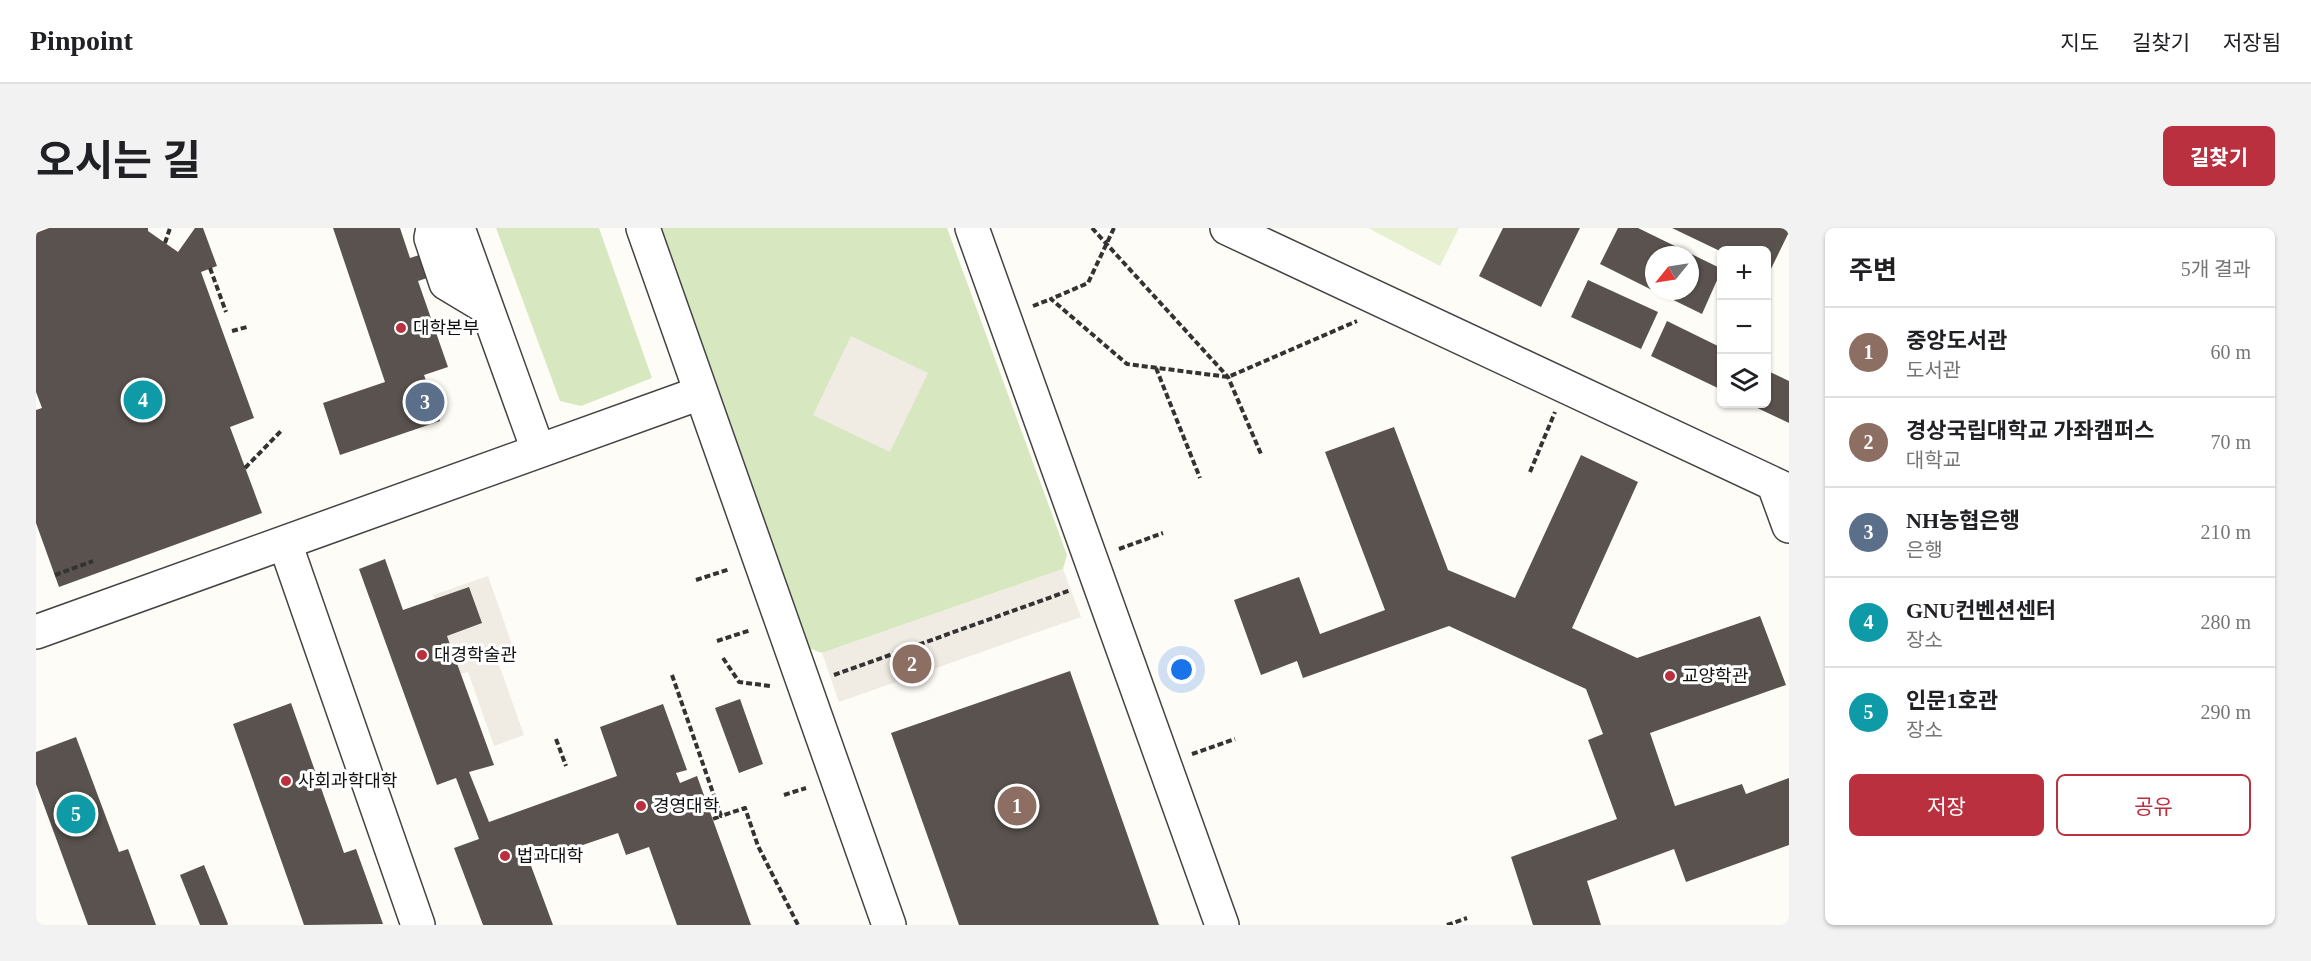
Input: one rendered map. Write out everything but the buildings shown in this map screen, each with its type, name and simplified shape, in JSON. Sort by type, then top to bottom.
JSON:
[{"type":"street","points":[[433,228],[431,238],[446,283],[486,307]]},
{"type":"street","points":[[459,228],[538,450]]},
{"type":"street","points":[[643,228],[888,925]]},
{"type":"street","points":[[972,228],[1222,925]]},
{"type":"street","points":[[1227,228],[1782,488],[1789,526]]},
{"type":"street","points":[[36,632],[700,393]]},
{"type":"street","points":[[285,543],[418,925]]},
{"type":"path","points":[[165,243],[171,228]]},
{"type":"path","points":[[1092,228],[1228,377],[1261,454]]},
{"type":"path","points":[[1033,306],[1088,283],[1114,228]]},
{"type":"path","points":[[210,268],[226,312]]},
{"type":"path","points":[[1051,299],[1127,364],[1228,377],[1390,306]]},
{"type":"path","points":[[232,331],[247,327]]},
{"type":"path","points":[[1156,368],[1200,478]]},
{"type":"path","points":[[1530,472],[1565,388]]},
{"type":"path","points":[[245,468],[282,430]]},
{"type":"path","points":[[1119,549],[1164,532]]},
{"type":"path","points":[[55,575],[93,561]]},
{"type":"path","points":[[696,580],[730,569]]},
{"type":"path","points":[[834,675],[1097,580]]},
{"type":"path","points":[[717,641],[751,630]]},
{"type":"path","points":[[723,657],[739,682],[770,686]]},
{"type":"path","points":[[672,675],[721,816]]},
{"type":"path","points":[[556,739],[566,766]]},
{"type":"path","points":[[1192,754],[1235,739]]},
{"type":"path","points":[[784,795],[806,788]]},
{"type":"path","points":[[713,819],[745,808],[758,846],[798,925]]},
{"type":"path","points":[[1447,925],[1467,918]]},
{"type":"green space","points":[[496,228],[599,228],[652,378],[581,406],[560,401]]},
{"type":"green space","points":[[661,228],[947,228],[1067,555],[1063,569],[822,653],[806,647]]},
{"type":"green space","points":[[1368,228],[1459,228],[1440,266]]},
{"type":"shaded area","points":[[851,336],[928,373],[890,452],[813,415]]},
{"type":"shaded area","points":[[1063,569],[1081,617],[839,702],[822,653]]},
{"type":"shaded area","points":[[488,576],[515,653],[497,659],[524,735],[494,746],[468,672],[461,674],[433,595]]},
{"type":"place","name":"대학본부","points":[[401,328]]},
{"type":"place","name":"GNU컨벤션센터","points":[[143,400]]},
{"type":"place","name":"NH농협은행","points":[[425,402]]},
{"type":"place","name":"대경학술관","points":[[422,655]]},
{"type":"place","name":"경상국립대학교 가좌캠퍼스","points":[[912,664]]},
{"type":"place","name":"교양학관","points":[[1670,676]]},
{"type":"place","name":"사회과학대학","points":[[286,781]]},
{"type":"place","name":"경영대학","points":[[641,806]]},
{"type":"place","name":"중앙도서관","points":[[1017,806]]},
{"type":"place","name":"인문1호관","points":[[76,814]]},
{"type":"place","name":"법과대학","points":[[505,856]]}]
